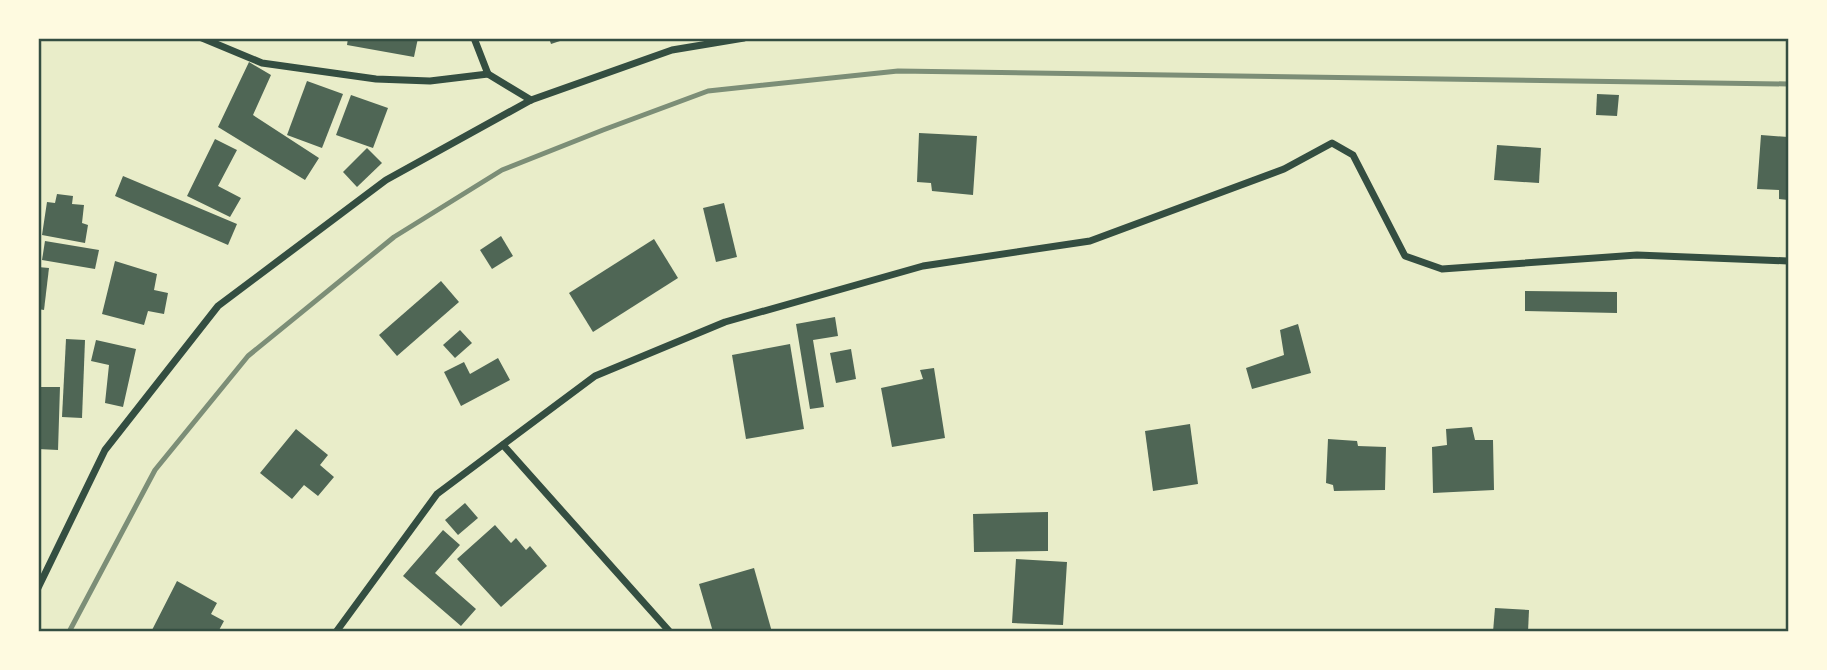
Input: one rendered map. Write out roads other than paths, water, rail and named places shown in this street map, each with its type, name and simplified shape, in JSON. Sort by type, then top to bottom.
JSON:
[{"type":"street","points":[[202,38],[262,63],[376,79],[430,81],[488,74]]},
{"type":"street","points":[[474,38],[488,74],[531,100]]},
{"type":"street","points":[[38,588],[105,450],[218,306],[386,180],[531,100],[672,50],[744,38]]},
{"type":"street","points":[[336,632],[438,494],[595,376],[725,322],[923,266],[1090,241],[1284,169],[1332,143],[1353,155],[1405,256],[1442,269],[1637,255],[1788,261]]},
{"type":"street","points":[[503,445],[670,632]]},
{"type":"railway","points":[[69,632],[155,470],[248,356],[394,237],[502,170],[708,91],[898,71],[1788,84]]}]
